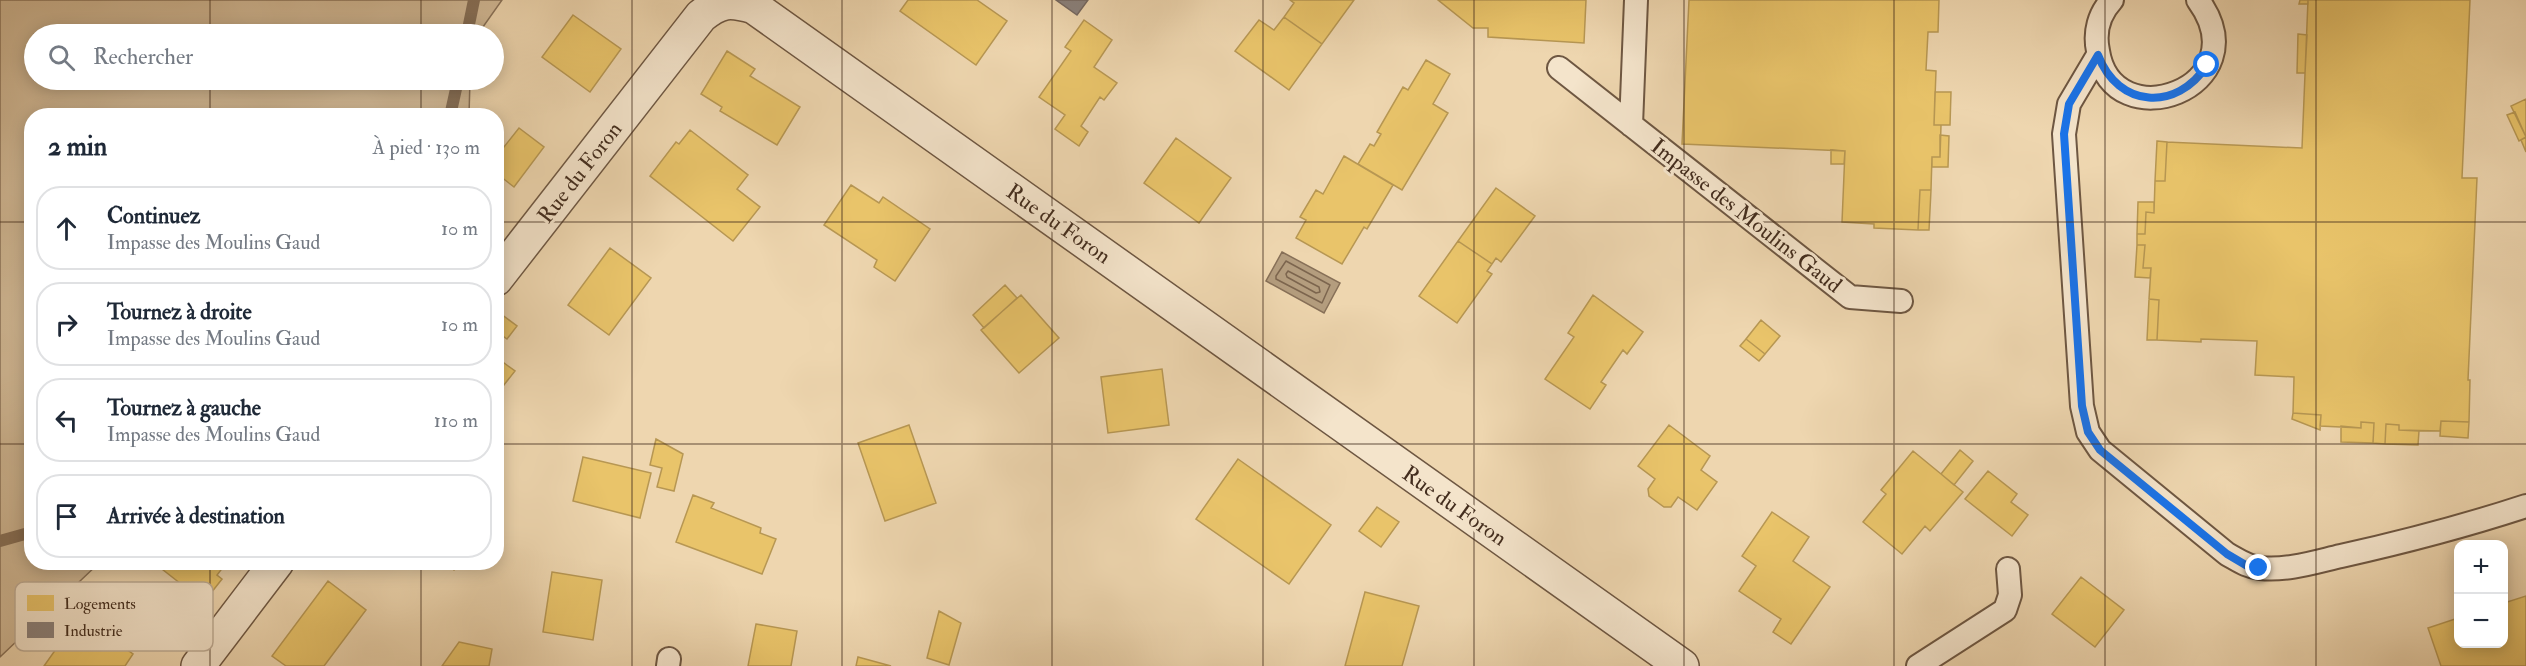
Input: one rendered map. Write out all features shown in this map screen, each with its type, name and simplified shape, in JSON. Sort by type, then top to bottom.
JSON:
[{"type":"street","name":"Rue du Foron","points":[[504,269],[701,16],[714,6],[726,2],[737,2],[754,7],[1682,666]]},
{"type":"street","points":[[213,646],[271,570]]},
{"type":"street","points":[[198,666],[209,651]]},
{"type":"lane","name":"Impasse des Moulins Gaud","points":[[1631,125],[1636,0]]},
{"type":"lane","points":[[2112,0],[2101,17],[2097,29],[2098,55],[2103,67],[2111,80],[2135,95],[2163,98],[2189,87],[2207,65],[2213,45],[2211,24],[2198,0]]},
{"type":"lane","points":[[2098,55],[2069,104],[2064,134],[2082,406],[2088,432],[2100,450],[2227,554],[2249,567],[2285,568],[2396,544],[2464,526],[2526,506]]},
{"type":"lane","name":"Impasse des Moulins Gaud","points":[[1559,68],[1850,297],[1901,301]]},
{"type":"lane","points":[[1918,666],[2005,610],[2010,595],[2008,569]]},
{"type":"shaded area","points":[[0,0],[502,0],[485,24],[24,24],[24,90],[470,90],[469,108],[24,108],[24,570],[92,570],[79,582],[15,582],[15,643],[0,657]]},
{"type":"water","points":[[1282,252],[1340,283],[1324,313],[1266,281]]},
{"type":"building: Logements","points":[[908,0],[977,0],[1007,21],[976,65],[900,11]]},
{"type":"building: Logements","points":[[1290,0],[1354,0],[1322,44],[1284,17],[1294,3]]},
{"type":"building: Logements","points":[[1438,0],[1586,0],[1584,43],[1488,37],[1488,28],[1473,28]]},
{"type":"building: Logements","points":[[1689,0],[1939,0],[1938,32],[1928,32],[1926,70],[1936,71],[1934,125],[1941,125],[1940,157],[1932,157],[1931,190],[1920,190],[1918,230],[1874,228],[1874,224],[1842,222],[1845,151],[1682,144]]},
{"type":"building: Logements","points":[[2300,0],[2308,0],[2308,4],[2299,4]]},
{"type":"building: Logements","points":[[2308,0],[2470,0],[2462,178],[2477,178],[2468,380],[2470,380],[2469,422],[2441,421],[2440,431],[2399,430],[2399,425],[2386,424],[2385,444],[2373,443],[2374,423],[2361,422],[2361,428],[2320,426],[2321,415],[2293,413],[2294,377],[2255,375],[2257,341],[2157,340],[2159,300],[2149,299],[2151,268],[2143,268],[2145,245],[2137,245],[2137,234],[2145,234],[2146,212],[2154,213],[2155,181],[2165,181],[2167,142],[2302,148]]},
{"type":"building: Logements","points":[[573,15],[621,49],[590,92],[542,57]]},
{"type":"building: Logements","points":[[1284,17],[1322,44],[1289,90],[1235,51],[1259,20],[1274,30]]},
{"type":"building: Logements","points":[[1084,20],[1112,40],[1094,67],[1117,83],[1104,100],[1100,97],[1081,126],[1088,132],[1079,146],[1055,129],[1065,115],[1039,97],[1071,51],[1065,47]]},
{"type":"building: Logements","points":[[2298,34],[2307,35],[2305,73],[2297,73]]},
{"type":"building: Logements","points":[[727,51],[755,69],[750,76],[800,107],[777,145],[720,111],[722,107],[701,94]]},
{"type":"building: Logements","points":[[1426,60],[1450,74],[1433,104],[1448,113],[1402,190],[1358,164],[1370,144],[1374,146],[1381,134],[1377,132],[1403,87],[1408,90]]},
{"type":"building: Logements","points":[[1935,92],[1951,92],[1950,125],[1934,125]]},
{"type":"building: Logements","points":[[2526,99],[2526,137],[2511,106]]},
{"type":"building: Logements","points":[[2515,112],[2526,137],[2519,141],[2507,115]]},
{"type":"building: Logements","points":[[519,128],[544,147],[514,187],[504,179],[504,147]]},
{"type":"building: Logements","points":[[690,130],[748,175],[737,189],[760,207],[733,241],[650,176],[676,142],[679,144]]},
{"type":"building: Logements","points":[[1940,135],[1949,136],[1948,167],[1932,167],[1932,157],[1940,157]]},
{"type":"building: Logements","points":[[2526,137],[2526,152],[2521,140]]},
{"type":"building: Logements","points":[[1176,138],[1231,178],[1199,223],[1144,183]]},
{"type":"building: Logements","points":[[2157,141],[2167,142],[2165,181],[2155,181]]},
{"type":"building: Logements","points":[[1831,150],[1845,151],[1844,164],[1831,164]]},
{"type":"building: Logements","points":[[1344,156],[1393,185],[1367,229],[1364,227],[1342,264],[1296,238],[1306,220],[1300,217],[1316,190],[1323,194]]},
{"type":"building: Logements","points":[[851,185],[879,203],[883,197],[930,229],[895,281],[874,267],[877,260],[824,225]]},
{"type":"building: Logements","points":[[1496,188],[1535,216],[1501,262],[1496,258],[1492,264],[1458,241]]},
{"type":"building: Logements","points":[[1920,190],[1931,190],[1929,230],[1918,230]]},
{"type":"building: Logements","points":[[2138,202],[2154,202],[2154,213],[2146,212],[2145,234],[2137,234]]},
{"type":"building: Logements","points":[[1458,241],[1492,264],[1487,271],[1492,274],[1457,323],[1419,296]]},
{"type":"building: Logements","points":[[2137,245],[2145,245],[2143,268],[2151,268],[2150,278],[2135,277]]},
{"type":"building: Logements","points":[[610,248],[651,278],[609,335],[568,305]]},
{"type":"building: Logements","points":[[1005,285],[1017,298],[984,328],[973,315]]},
{"type":"building: Logements","points":[[1021,295],[1059,338],[1019,373],[981,330]]},
{"type":"building: Logements","points":[[1593,295],[1643,332],[1627,354],[1623,350],[1601,382],[1606,385],[1590,409],[1545,379],[1574,337],[1568,333]]},
{"type":"building: Logements","points":[[2149,299],[2159,300],[2157,340],[2147,340]]},
{"type":"building: Logements","points":[[504,316],[517,326],[507,339],[504,337]]},
{"type":"building: Logements","points":[[1761,320],[1780,336],[1765,354],[1746,339]]},
{"type":"building: Logements","points":[[1746,339],[1765,354],[1759,361],[1740,346]]},
{"type":"building: Logements","points":[[504,363],[515,371],[504,385]]},
{"type":"building: Logements","points":[[1162,369],[1169,425],[1108,433],[1101,377]]},
{"type":"building: Logements","points":[[2293,413],[2321,415],[2320,430],[2292,419]]},
{"type":"building: Logements","points":[[2441,421],[2469,422],[2468,438],[2440,436]]},
{"type":"building: Logements","points":[[2361,422],[2374,423],[2373,443],[2341,442],[2341,426],[2361,428]]},
{"type":"building: Logements","points":[[2386,424],[2399,425],[2399,430],[2419,431],[2418,445],[2385,444]]},
{"type":"building: Logements","points":[[909,425],[936,503],[885,521],[858,443]]},
{"type":"building: Logements","points":[[1669,425],[1710,456],[1701,470],[1717,482],[1697,510],[1678,497],[1671,507],[1664,507],[1649,496],[1648,489],[1655,479],[1638,466]]},
{"type":"building: Logements","points":[[656,439],[683,454],[674,491],[657,487],[662,468],[650,465]]},
{"type":"building: Logements","points":[[1960,450],[1973,461],[1954,485],[1941,474]]},
{"type":"building: Logements","points":[[1913,451],[1963,492],[1930,531],[1925,526],[1902,554],[1863,522],[1886,494],[1881,490]]},
{"type":"building: Logements","points":[[583,457],[651,473],[640,518],[573,501]]},
{"type":"building: Logements","points":[[1238,459],[1331,525],[1289,584],[1196,519]]},
{"type":"building: Logements","points":[[1988,471],[2017,494],[2011,502],[2028,515],[2012,536],[1965,499]]},
{"type":"building: Logements","points":[[693,495],[714,503],[711,508],[761,528],[760,533],[776,539],[762,574],[676,542]]},
{"type":"building: Logements","points":[[1377,507],[1399,522],[1381,547],[1359,531]]},
{"type":"building: Logements","points":[[1772,512],[1809,537],[1793,561],[1830,587],[1791,644],[1773,632],[1781,619],[1739,591],[1756,566],[1742,556]]},
{"type":"building: Logements","points":[[163,570],[221,570],[217,575],[222,579],[213,590],[213,582],[178,582]]},
{"type":"building: Logements","points":[[552,572],[602,580],[593,640],[543,632]]},
{"type":"building: Logements","points":[[2081,577],[2124,610],[2095,647],[2052,614]]},
{"type":"building: Logements","points":[[328,581],[366,610],[324,666],[286,666],[272,656]]},
{"type":"building: Logements","points":[[1365,592],[1419,606],[1402,666],[1345,666]]},
{"type":"building: Logements","points":[[2526,596],[2526,666],[2441,666],[2428,628],[2454,619],[2454,648],[2508,648],[2508,602]]},
{"type":"building: Logements","points":[[939,611],[961,623],[949,665],[927,658]]},
{"type":"building: Logements","points":[[756,624],[797,631],[791,666],[748,666]]},
{"type":"building: Logements","points":[[459,642],[492,649],[489,666],[442,666]]},
{"type":"building: Logements","points":[[55,651],[129,651],[133,654],[125,666],[44,666]]},
{"type":"building: Logements","points":[[858,657],[891,666],[856,666]]},
{"type":"building: Industrie","points":[[1056,0],[1088,0],[1077,15]]},
{"type":"waterway","points":[[469,24],[474,0]]},
{"type":"waterway","points":[[452,108],[456,90]]},
{"type":"waterway","points":[[0,541],[24,534]]},
{"type":"route","points":[[2207,65],[2199,78],[2189,87],[2163,98],[2148,98],[2135,95],[2111,80],[2098,55],[2069,104],[2064,134],[2082,406],[2084,421],[2092,442],[2100,450],[2227,554],[2249,567],[2259,568]]}]
